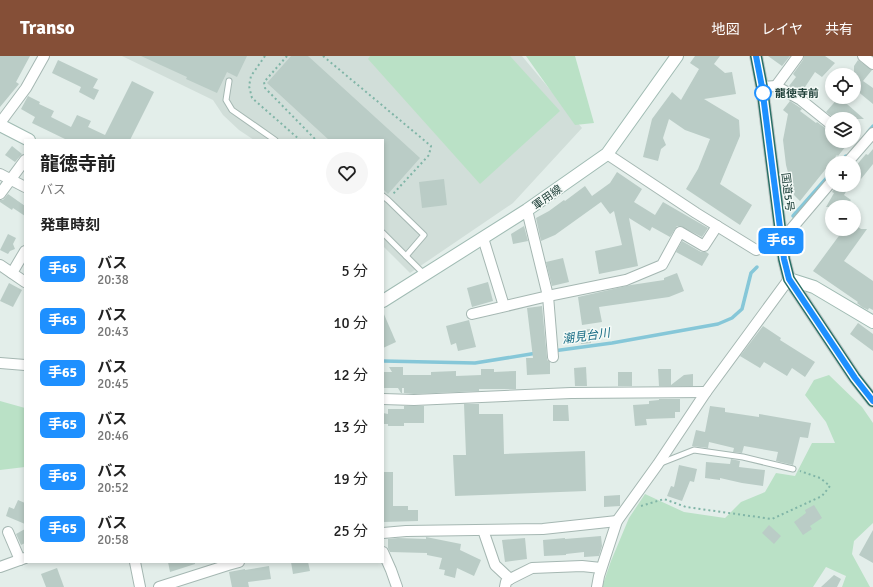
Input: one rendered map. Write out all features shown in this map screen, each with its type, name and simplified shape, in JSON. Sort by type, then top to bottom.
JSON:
[{"type":"highway","name":"国道5号","points":[[756,56],[762,87],[781,241],[789,279],[855,378],[873,401]]},
{"type":"street","points":[[27,139],[0,124],[26,88],[44,56]]},
{"type":"street","name":"軍用線","points":[[384,300],[527,210],[607,154],[677,56]]},
{"type":"street","points":[[776,86],[798,56]]},
{"type":"street","points":[[863,56],[873,64]]},
{"type":"street","points":[[762,87],[776,86],[801,100],[825,119]]},
{"type":"street","points":[[861,142],[873,133]]},
{"type":"street","points":[[607,154],[716,226],[756,250],[781,241],[825,189]]},
{"type":"street","points":[[0,194],[24,161]]},
{"type":"street","points":[[0,174],[24,186]]},
{"type":"street","points":[[527,210],[548,296],[553,352]]},
{"type":"street","points":[[472,314],[626,280],[662,265],[680,232],[704,246],[716,226]]},
{"type":"street","points":[[483,238],[504,306]]},
{"type":"street","points":[[12,273],[24,253]]},
{"type":"street","points":[[0,265],[24,281]]},
{"type":"street","points":[[597,587],[601,568],[617,521],[658,464],[706,392],[789,279],[814,287],[873,322]]},
{"type":"street","points":[[0,363],[24,365]]},
{"type":"street","points":[[384,399],[414,400],[571,393],[706,392]]},
{"type":"street","points":[[384,533],[406,531],[543,529],[617,521]]},
{"type":"street","points":[[484,530],[495,565],[508,583],[532,568],[582,566],[601,568]]},
{"type":"street","points":[[0,567],[20,557],[8,532]]},
{"type":"street","points":[[384,554],[397,587]]},
{"type":"street","points":[[135,563],[140,587]]},
{"type":"street","points":[[159,587],[235,563]]},
{"type":"lane","points":[[229,81],[226,100],[232,110],[274,139]]},
{"type":"lane","points":[[385,198],[424,235],[406,256]]},
{"type":"lane","points":[[384,234],[424,274]]},
{"type":"lane","points":[[658,464],[694,450],[743,457],[793,469]]},
{"type":"path","points":[[266,56],[251,76],[249,86],[252,98],[299,139]]},
{"type":"path","points":[[287,56],[264,82],[265,88],[315,139]]},
{"type":"path","points":[[323,56],[430,146],[429,155],[385,198]]},
{"type":"path","points":[[624,511],[664,499],[686,507],[772,519],[822,496],[830,486],[820,478],[793,469]]},
{"type":"shaded area","points":[[122,56],[522,56],[582,128],[513,203],[410,273],[384,247],[384,139],[252,139],[239,130],[223,115],[213,100]]},
{"type":"green space","points":[[370,56],[510,56],[560,111],[480,184],[368,59]]},
{"type":"green space","points":[[526,56],[575,56],[594,123],[575,125]]},
{"type":"green space","points":[[829,375],[862,407],[873,423],[873,523],[854,541],[852,554],[870,587],[842,587],[846,576],[826,567],[813,587],[602,587],[629,518],[645,494],[684,512],[725,518],[741,502],[765,492],[776,473],[795,476],[812,443],[835,443],[826,422],[805,395],[814,380]]},
{"type":"green space","points":[[0,401],[24,408],[24,467],[0,470]]},
{"type":"building","points":[[0,56],[30,56],[16,82],[19,84],[0,107]]},
{"type":"building","points":[[141,56],[247,56],[237,77],[227,72],[217,93],[186,79],[187,77]]},
{"type":"building","points":[[291,56],[308,56],[420,158],[388,194],[384,190],[384,139],[328,139],[267,83]]},
{"type":"building","points":[[695,56],[720,56],[714,64],[725,73],[732,72],[736,94],[704,99],[739,120],[740,136],[720,184],[752,205],[740,225],[686,189],[698,169],[710,139],[685,130],[669,119],[663,138],[666,145],[661,149],[658,161],[643,157],[652,119],[672,92],[681,100],[699,69],[690,63]]},
{"type":"building","points":[[768,56],[790,56],[782,66]]},
{"type":"building","points":[[804,56],[825,56],[835,63],[830,68],[825,68],[825,74],[822,77],[815,72],[801,93],[789,86],[796,77],[793,74],[803,60]]},
{"type":"building","points":[[58,60],[98,79],[93,88],[99,90],[94,100],[79,92],[81,87],[52,73]]},
{"type":"building","points":[[858,60],[872,70],[863,81],[873,88],[873,104],[861,94],[861,68],[854,68]]},
{"type":"building","points":[[132,81],[154,92],[130,139],[65,139],[32,123],[35,117],[21,109],[28,96],[40,102],[39,104],[54,111],[51,117],[71,127],[77,115],[91,121],[88,127],[105,135]]},
{"type":"building","points":[[790,101],[802,109],[800,111],[825,128],[825,148],[844,148],[838,156],[825,156],[825,170],[800,201],[794,195],[786,165],[783,140],[788,114],[783,110]]},
{"type":"building","points":[[833,104],[847,104],[856,112],[826,112]]},
{"type":"building","points":[[12,146],[22,154],[15,162],[5,155]]},
{"type":"building","points":[[873,149],[873,164],[861,179],[861,160],[866,154],[868,155]]},
{"type":"building","points":[[617,172],[642,189],[634,202],[655,215],[663,202],[708,228],[702,237],[680,226],[677,226],[670,237],[652,227],[650,231],[629,218],[638,266],[599,274],[595,251],[622,245],[614,211],[610,214],[601,202],[555,235],[541,241],[536,218],[564,200],[565,201],[585,186],[592,196],[610,183]]},
{"type":"building","points":[[444,179],[447,205],[422,208],[419,182]]},
{"type":"building","points":[[832,192],[846,192],[844,195],[851,200],[830,200],[834,193]]},
{"type":"building","points":[[8,194],[24,205],[24,215],[0,202],[0,200],[3,200]]},
{"type":"building","points":[[524,226],[528,241],[513,244],[511,234]]},
{"type":"building","points":[[861,229],[867,229],[844,261],[873,281],[873,310],[869,308],[868,310],[862,307],[857,303],[858,302],[813,271],[839,236],[861,236]]},
{"type":"building","points":[[8,234],[16,238],[13,244],[15,249],[10,251],[8,254],[0,250]]},
{"type":"building","points":[[682,241],[701,252],[706,252],[709,254],[702,266],[676,252]]},
{"type":"building","points":[[563,258],[569,282],[552,286],[546,262]]},
{"type":"building","points":[[677,273],[684,291],[669,297],[599,307],[602,322],[582,325],[578,297],[631,285],[664,280],[664,278]]},
{"type":"building","points":[[488,282],[493,301],[472,307],[467,288]]},
{"type":"building","points":[[9,283],[22,290],[13,307],[0,301]]},
{"type":"building","points":[[542,306],[547,360],[550,362],[550,374],[527,375],[526,358],[533,358],[527,308]]},
{"type":"building","points":[[384,314],[396,342],[384,348]]},
{"type":"building","points":[[469,320],[476,347],[458,351],[456,343],[451,345],[446,326]]},
{"type":"building","points":[[858,323],[873,334],[873,351],[850,334]]},
{"type":"building","points":[[763,326],[781,338],[780,340],[815,362],[805,377],[792,368],[787,376],[764,362],[760,368],[740,356]]},
{"type":"building","points":[[590,329],[591,343],[581,344],[580,330]]},
{"type":"building","points":[[389,367],[403,367],[403,375],[431,375],[431,372],[456,371],[456,376],[481,375],[481,369],[494,369],[494,372],[516,371],[516,389],[479,389],[479,391],[414,394],[404,393],[404,388],[402,388],[401,393],[398,388],[384,388],[384,372],[392,372]]},
{"type":"building","points":[[586,367],[587,386],[575,386],[574,368]]},
{"type":"building","points":[[658,369],[671,369],[671,385],[684,375],[693,374],[693,386],[659,386]]},
{"type":"building","points":[[618,372],[632,372],[632,386],[618,386]]},
{"type":"building","points":[[659,399],[680,399],[680,412],[675,412],[675,418],[646,419],[647,425],[635,426],[633,405],[649,404],[649,401]]},
{"type":"building","points":[[464,404],[479,404],[479,414],[503,414],[504,454],[585,451],[586,491],[455,496],[453,455],[466,455]]},
{"type":"building","points":[[553,405],[568,405],[569,421],[553,421]]},
{"type":"building","points":[[404,406],[424,406],[424,423],[404,423],[404,426],[388,426],[388,424],[384,424],[384,413],[388,414],[388,409],[404,409]]},
{"type":"building","points":[[710,406],[725,408],[725,412],[759,417],[759,414],[811,423],[808,438],[800,437],[793,465],[776,461],[778,452],[744,446],[742,453],[733,452],[734,448],[709,442],[708,448],[692,446],[696,430],[705,432]]},
{"type":"building","points":[[731,459],[740,461],[739,467],[765,470],[763,486],[720,478],[720,480],[705,478],[706,462],[730,464]]},
{"type":"building","points":[[679,465],[697,469],[694,482],[690,481],[682,501],[667,496],[671,486],[674,487]]},
{"type":"building","points":[[384,472],[393,472],[393,506],[408,506],[408,510],[418,510],[418,521],[384,522]]},
{"type":"building","points":[[620,495],[620,506],[604,507],[604,496]]},
{"type":"building","points":[[18,500],[24,503],[24,524],[6,516],[9,507],[14,509]]},
{"type":"building","points":[[814,505],[822,518],[810,526],[812,529],[803,535],[794,522],[806,513],[805,510]]},
{"type":"building","points":[[769,525],[781,536],[774,544],[762,533]]},
{"type":"building","points":[[24,530],[24,544],[21,545],[16,534]]},
{"type":"building","points":[[873,530],[873,563],[859,555]]},
{"type":"building","points":[[601,536],[602,546],[599,556],[584,557],[584,552],[544,556],[543,540]]},
{"type":"building","points":[[426,537],[461,544],[460,550],[481,560],[474,576],[457,568],[455,578],[444,575],[445,570],[439,569],[442,558],[427,555],[427,553],[390,552],[388,548],[388,539],[426,539]]},
{"type":"building","points":[[525,538],[527,559],[505,562],[502,540]]},
{"type":"building","points":[[168,563],[195,563],[195,564],[170,572]]},
{"type":"building","points":[[291,563],[308,563],[310,571],[293,574]]},
{"type":"building","points":[[269,566],[271,579],[248,582],[249,587],[232,587],[229,572]]},
{"type":"building","points":[[57,568],[64,587],[46,587],[41,574]]},
{"type":"building","points":[[834,575],[841,579],[837,587],[821,587]]},
{"type":"waterway","name":"潮見台川","points":[[868,132],[873,126]]},
{"type":"waterway","name":"潮見台川","points":[[793,216],[825,180]]},
{"type":"waterway","name":"潮見台川","points":[[553,351],[612,343],[718,324],[732,318],[742,309],[751,273],[757,267]]},
{"type":"waterway","name":"潮見台川","points":[[384,361],[475,363],[537,353]]},
{"type":"bus line","name":"手65","points":[[756,56],[762,87],[784,259],[789,279],[855,378],[873,401]]},
{"type":"place","name":"龍徳寺前","points":[[763,93]]}]
